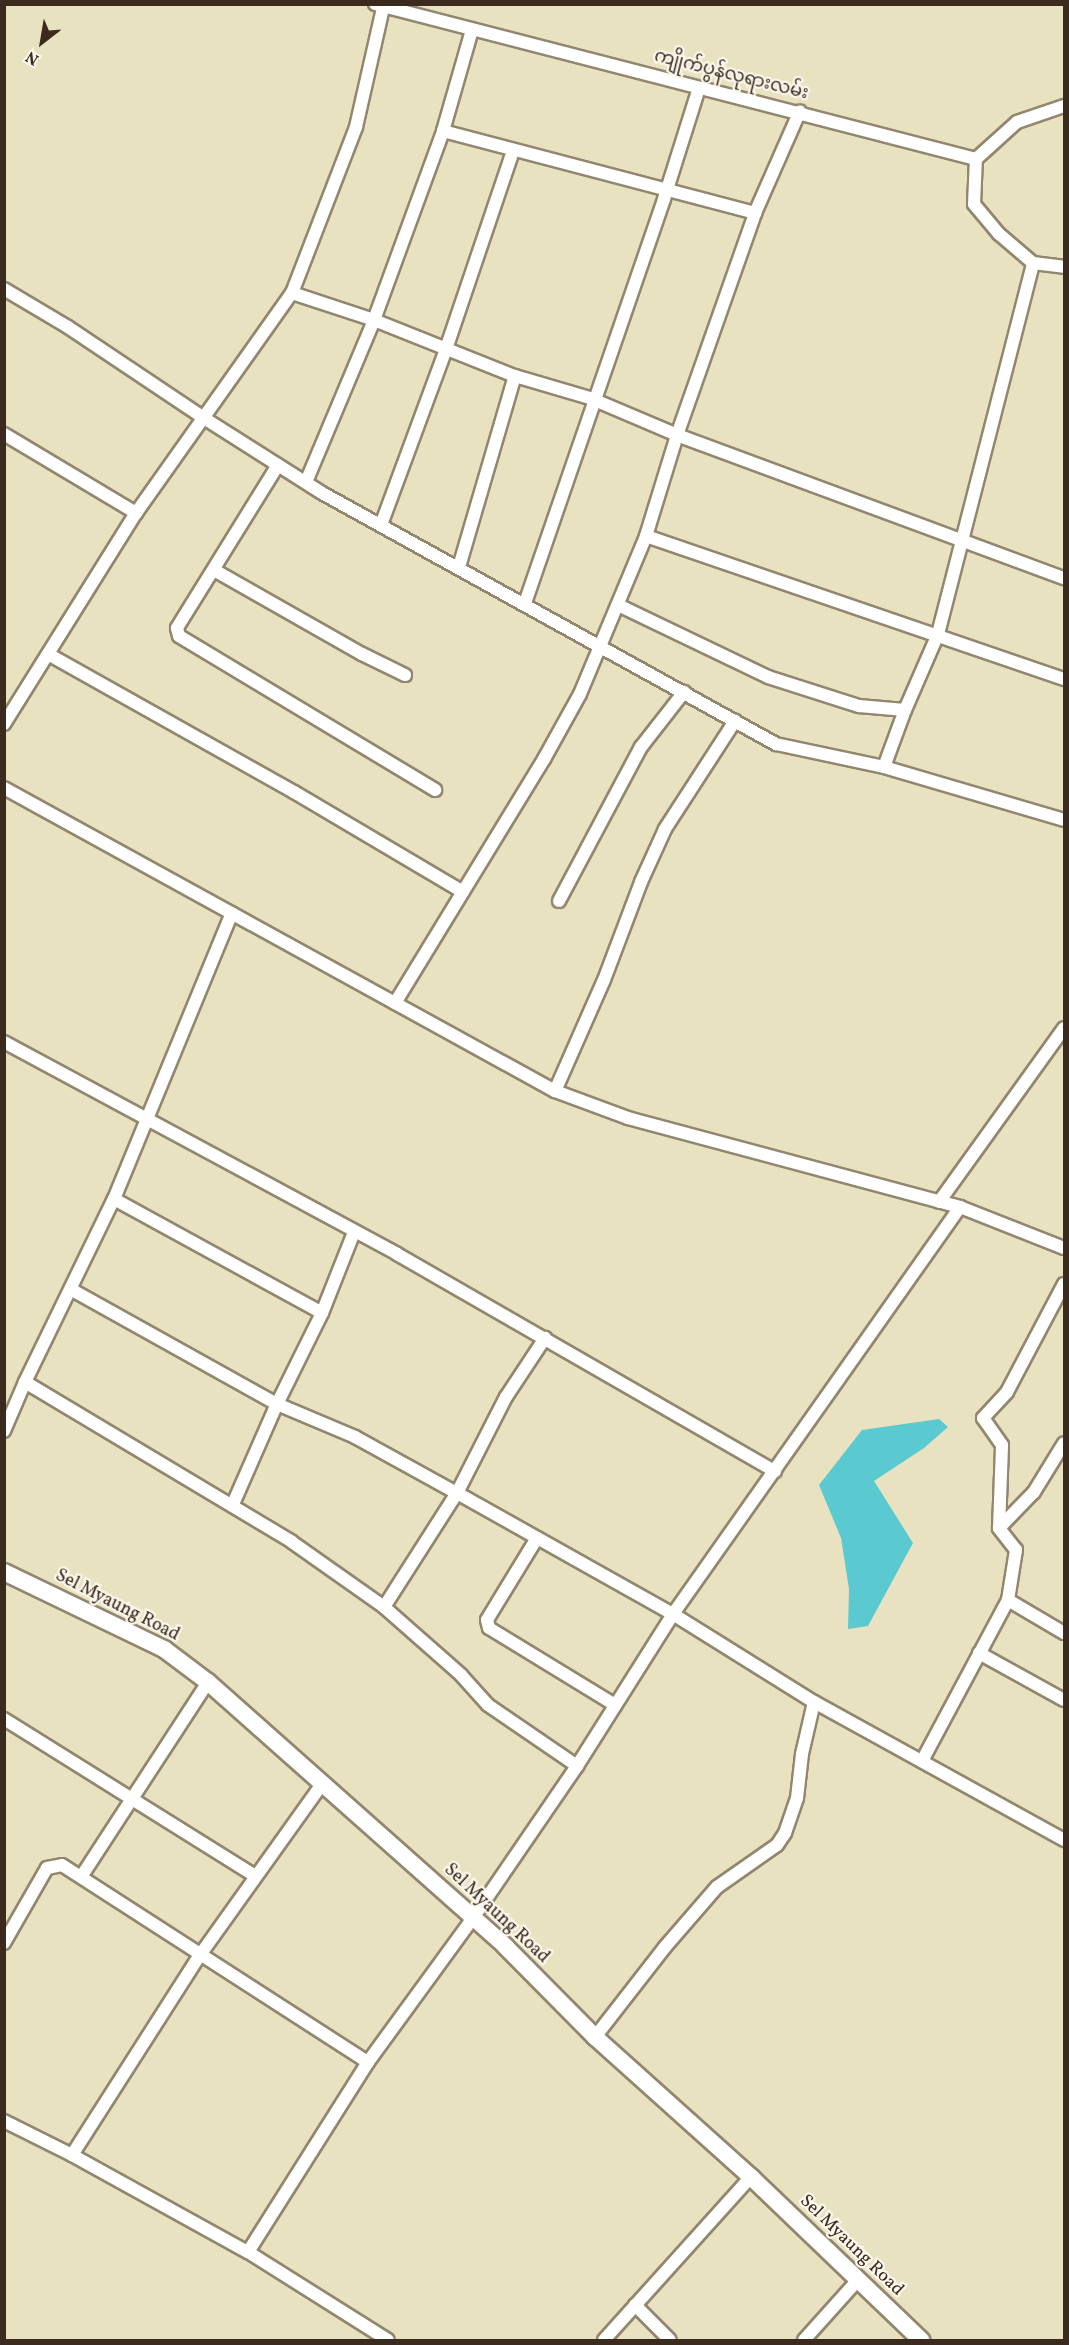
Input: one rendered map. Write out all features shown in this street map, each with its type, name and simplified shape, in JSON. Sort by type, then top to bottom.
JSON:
[{"type":"main road","name":"Sel Myaung Road","points":[[4,1572],[164,1649],[208,1682],[473,1918],[595,2037],[751,2177],[921,2340]]},
{"type":"street","name":"ကျိုက်ပွန်လုရားလမ်း","points":[[381,5],[699,88],[800,111],[976,159]]},
{"type":"street","points":[[4,724],[136,513],[201,417],[292,293],[356,127],[381,5]]},
{"type":"street","points":[[306,482],[374,320],[443,131],[472,30]]},
{"type":"street","points":[[525,603],[667,191],[699,88]]},
{"type":"street","points":[[1065,106],[1017,122],[976,159],[974,204],[999,234],[1033,263],[1065,267]]},
{"type":"street","points":[[395,1003],[464,892],[574,704],[646,536],[677,435],[755,213],[800,111]]},
{"type":"street","points":[[443,131],[755,213]]},
{"type":"street","points":[[381,525],[446,349],[513,150]]},
{"type":"street","points":[[884,767],[905,710],[938,634],[964,540],[1033,263]]},
{"type":"street","points":[[4,289],[68,327],[201,417],[306,482],[776,744],[884,767],[1065,820]]},
{"type":"street","points":[[292,293],[374,320],[515,376],[595,400],[677,435],[1065,578]]},
{"type":"street","points":[[459,567],[515,376]]},
{"type":"street","points":[[4,434],[136,513]]},
{"type":"street","points":[[278,465],[177,628],[179,636],[435,790]]},
{"type":"street","points":[[646,536],[1065,679]]},
{"type":"street","points":[[214,570],[362,654],[405,675]]},
{"type":"street","points":[[618,605],[768,677],[859,706],[905,710]]},
{"type":"street","points":[[48,654],[284,786],[464,892]]},
{"type":"street","points":[[559,901],[641,747],[684,692]]},
{"type":"street","points":[[555,1091],[604,980],[641,882],[665,829],[735,721]]},
{"type":"street","points":[[4,788],[555,1091],[628,1118],[960,1207],[1065,1248]]},
{"type":"street","points":[[4,1431],[25,1382],[72,1290],[114,1199],[232,912]]},
{"type":"street","points":[[939,1203],[1063,1033]]},
{"type":"street","points":[[4,1042],[146,1117],[545,1338],[775,1471]]},
{"type":"street","points":[[114,1199],[322,1313]]},
{"type":"street","points":[[248,2252],[368,2062],[473,1918],[577,1766],[673,1614],[960,1207]]},
{"type":"street","points":[[233,1504],[277,1404],[322,1313],[354,1232]]},
{"type":"street","points":[[922,1761],[1008,1600],[1016,1550],[999,1528],[1002,1445],[983,1418],[1007,1392],[1065,1284]]},
{"type":"street","points":[[72,1290],[277,1404],[355,1437],[457,1493],[673,1614],[813,1702],[1065,1840]]},
{"type":"street","points":[[384,1607],[457,1493],[506,1397],[545,1338]]},
{"type":"street","points":[[25,1382],[233,1504],[292,1542],[384,1607],[461,1675],[488,1705],[577,1766]]},
{"type":"street","points":[[999,1528],[1034,1492],[1065,1443]]},
{"type":"street","points":[[537,1538],[487,1620],[489,1628],[615,1705]]},
{"type":"street","points":[[1008,1600],[1065,1633]]},
{"type":"street","points":[[979,1653],[1065,1700]]},
{"type":"street","points":[[81,1877],[135,1798],[208,1682]]},
{"type":"street","points":[[595,2037],[665,1947],[717,1887],[770,1850],[784,1833],[798,1798],[802,1754],[813,1702]]},
{"type":"street","points":[[4,1719],[135,1798],[255,1876]]},
{"type":"street","points":[[72,2154],[200,1955],[322,1784]]},
{"type":"street","points":[[4,1943],[47,1868],[62,1865],[368,2062]]},
{"type":"street","points":[[4,2121],[72,2154],[248,2252],[388,2340]]},
{"type":"street","points":[[604,2340],[751,2177]]},
{"type":"street","points":[[804,2340],[857,2281]]},
{"type":"street","points":[[635,2305],[670,2340]]},
{"type":"water","points":[[939,1419],[948,1427],[924,1448],[874,1481],[913,1543],[868,1626],[848,1629],[849,1589],[841,1538],[819,1485],[862,1430]]}]
